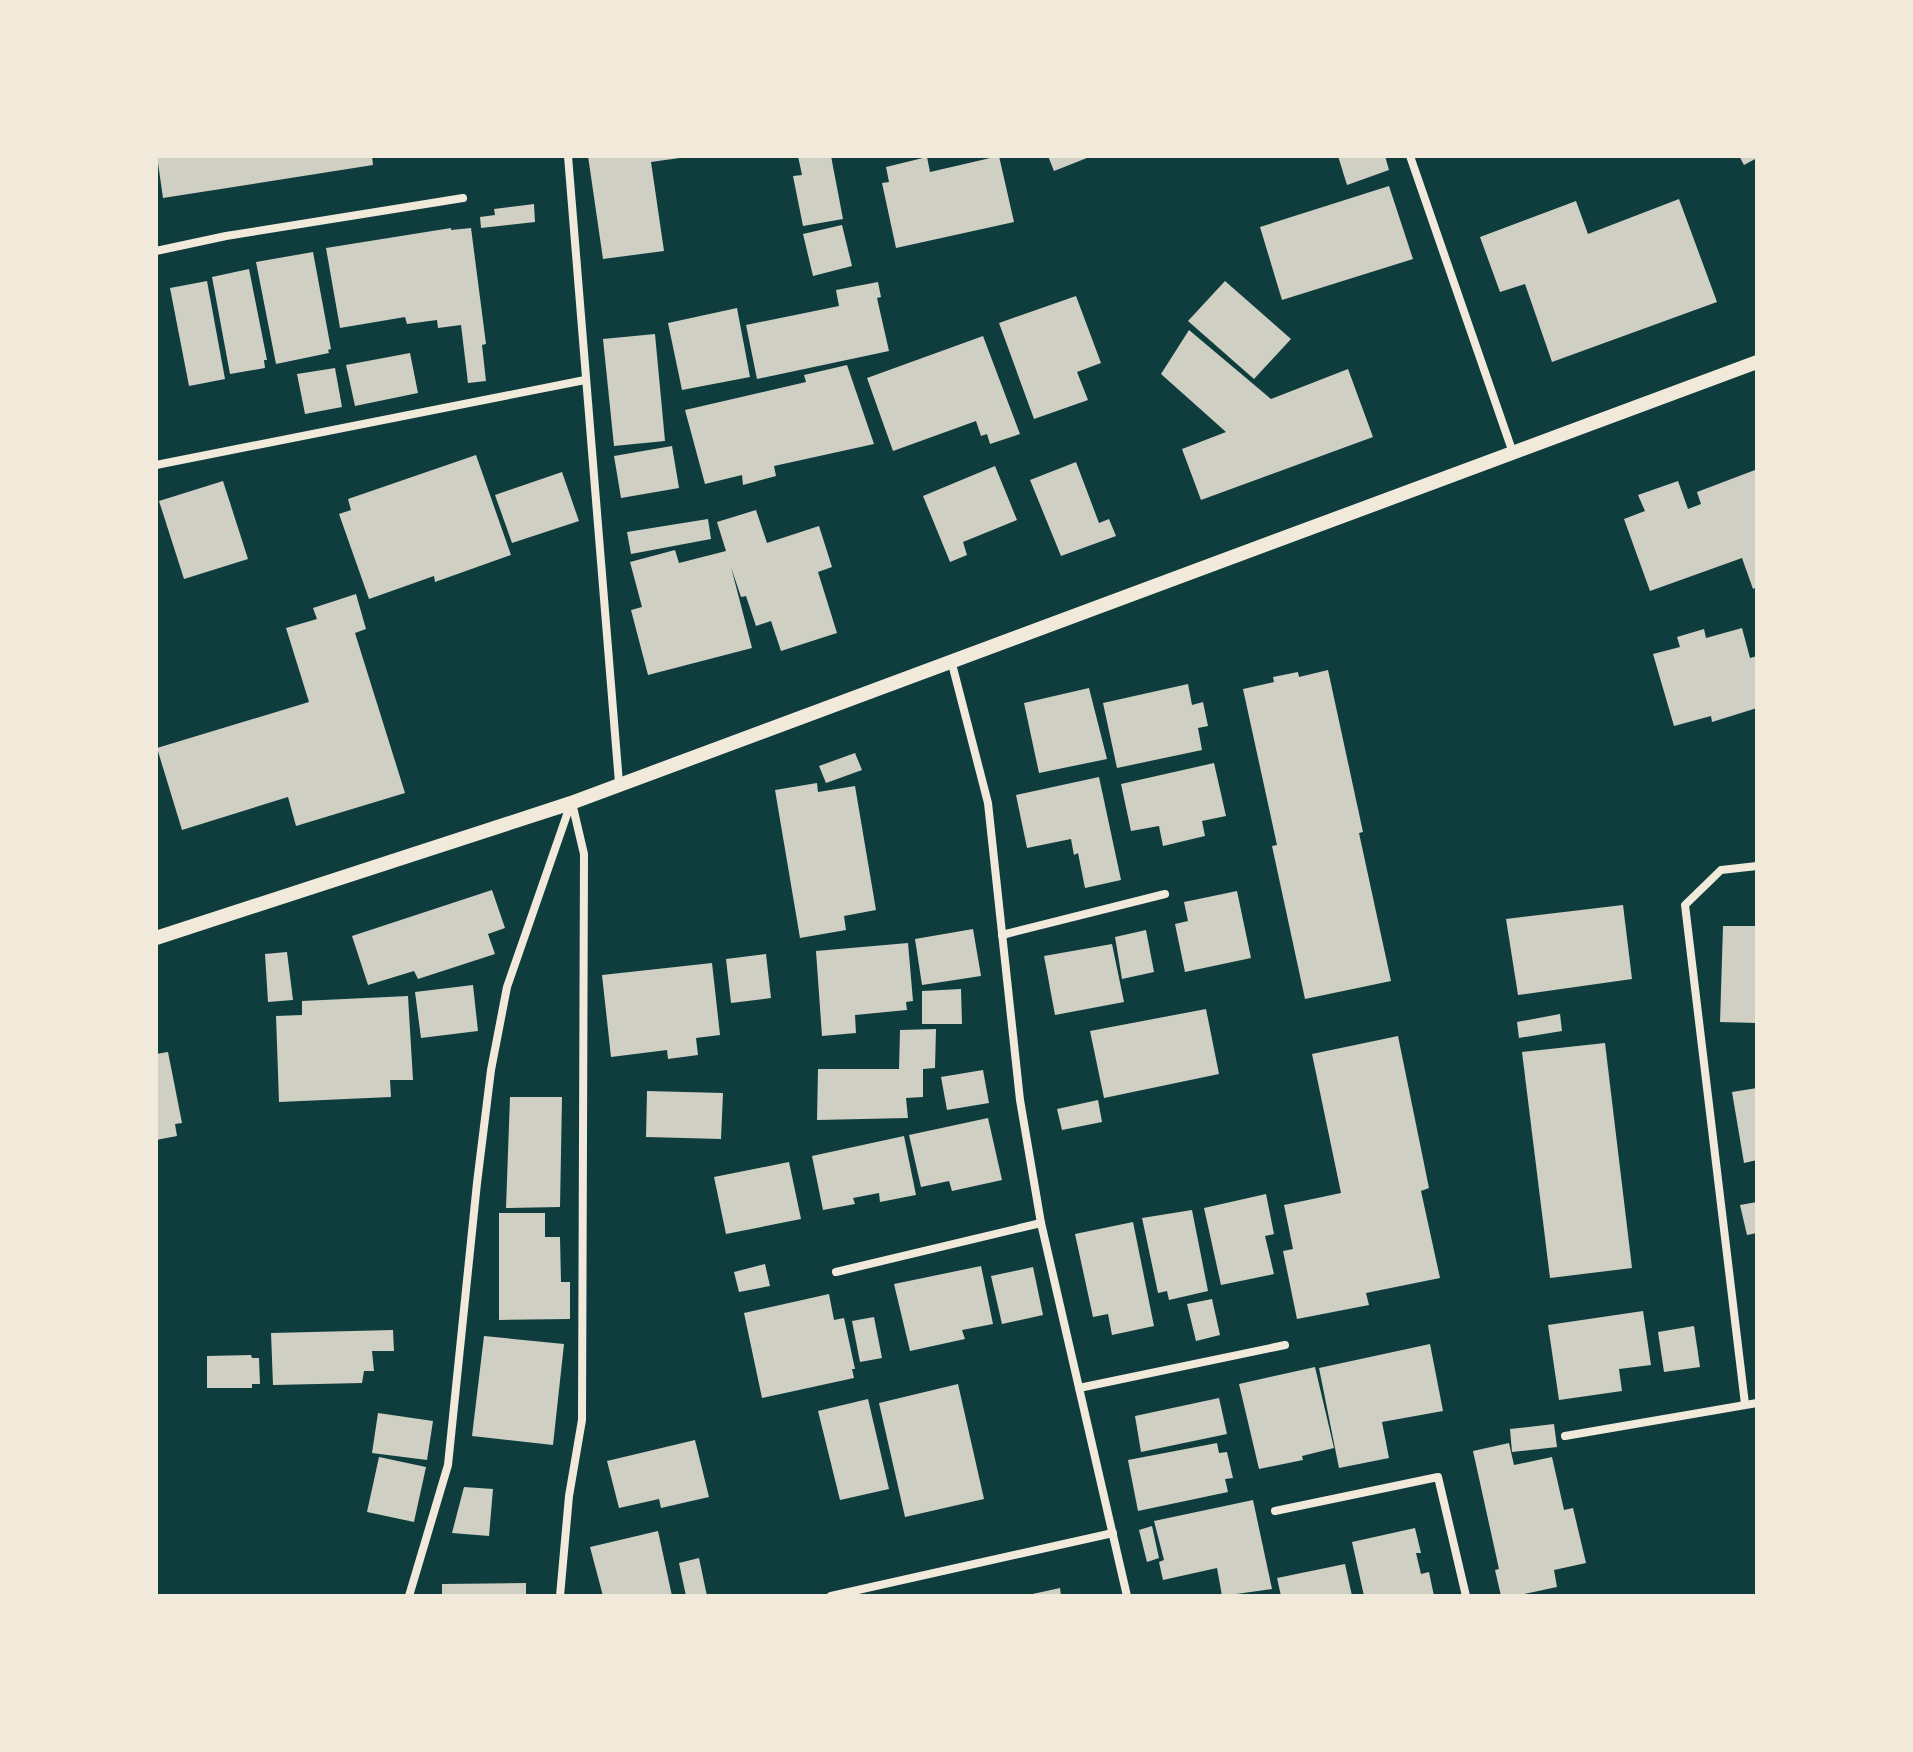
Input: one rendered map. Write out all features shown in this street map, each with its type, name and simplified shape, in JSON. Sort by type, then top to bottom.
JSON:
[{"type":"street","points":[[568,156],[619,783]]},
{"type":"street","points":[[1410,156],[1513,453]]},
{"type":"street","points":[[156,251],[226,236],[463,198]]},
{"type":"street","points":[[156,938],[571,803],[1757,362]]},
{"type":"street","points":[[156,465],[585,380]]},
{"type":"street","points":[[951,660],[988,803],[1020,1100],[1041,1223],[1127,1596]]},
{"type":"street","points":[[409,1596],[448,1465],[477,1183],[491,1070],[507,987],[571,803]]},
{"type":"street","points":[[560,1596],[569,1496],[582,1420],[584,1359],[584,854],[571,803]]},
{"type":"street","points":[[1745,1404],[1685,905],[1721,870],[1757,866]]},
{"type":"street","points":[[1002,935],[1165,894]]},
{"type":"street","points":[[836,1272],[1041,1223]]},
{"type":"street","points":[[1079,1388],[1285,1345]]},
{"type":"street","points":[[1565,1436],[1757,1403]]},
{"type":"street","points":[[1275,1511],[1438,1477],[1466,1596]]},
{"type":"street","points":[[831,1596],[1113,1533]]},
{"type":"building","points":[[157,156],[372,156],[373,165],[163,198]]},
{"type":"building","points":[[588,156],[694,156],[651,162],[664,251],[603,259]]},
{"type":"building","points":[[798,156],[831,156],[843,219],[803,226],[793,176],[802,175]]},
{"type":"building","points":[[999,156],[1014,222],[896,248],[882,183],[889,182],[886,167],[927,157],[930,172]]},
{"type":"building","points":[[1048,156],[1092,156],[1054,171]]},
{"type":"building","points":[[1338,156],[1385,156],[1389,170],[1347,185]]},
{"type":"building","points":[[1739,156],[1757,156],[1757,158],[1744,165]]},
{"type":"building","points":[[1389,186],[1413,259],[1282,300],[1260,227]]},
{"type":"building","points":[[1679,199],[1717,302],[1552,362],[1525,284],[1500,292],[1480,237],[1576,201],[1588,234]]},
{"type":"building","points":[[534,204],[535,222],[481,228],[480,217],[495,215],[494,209]]},
{"type":"building","points":[[842,225],[852,266],[813,276],[803,234]]},
{"type":"building","points":[[451,228],[471,228],[486,344],[482,345],[486,381],[468,383],[461,325],[438,328],[437,320],[407,324],[405,317],[340,328],[326,248]]},
{"type":"building","points":[[313,252],[331,349],[329,353],[276,364],[256,262]]},
{"type":"building","points":[[249,269],[267,360],[264,360],[265,368],[230,374],[212,277]]},
{"type":"building","points":[[207,281],[225,379],[189,386],[170,288]]},
{"type":"building","points":[[1225,281],[1291,339],[1254,379],[1188,321]]},
{"type":"building","points":[[878,282],[881,297],[877,298],[889,351],[757,379],[746,325],[839,306],[836,290]]},
{"type":"building","points":[[1076,296],[1101,363],[1077,372],[1088,400],[1034,419],[999,323]]},
{"type":"building","points":[[737,308],[750,377],[682,390],[668,323]]},
{"type":"building","points":[[1189,330],[1271,399],[1348,369],[1373,437],[1201,500],[1182,449],[1226,432],[1161,374]]},
{"type":"building","points":[[655,334],[665,441],[614,446],[603,339]]},
{"type":"building","points":[[983,336],[1020,434],[990,444],[987,434],[981,436],[976,421],[893,451],[867,378]]},
{"type":"building","points":[[410,353],[418,393],[355,406],[346,365]]},
{"type":"building","points":[[847,365],[874,444],[774,466],[776,476],[743,485],[742,475],[705,484],[685,410],[806,382],[804,375]]},
{"type":"building","points":[[335,368],[342,407],[305,414],[297,374]]},
{"type":"building","points":[[672,446],[679,488],[621,498],[614,456]]},
{"type":"building","points":[[476,455],[511,555],[435,582],[434,576],[369,599],[339,514],[351,510],[348,499]]},
{"type":"building","points":[[1076,462],[1099,523],[1109,519],[1116,536],[1061,556],[1030,480]]},
{"type":"building","points":[[995,466],[1017,520],[963,542],[967,555],[950,562],[923,496]]},
{"type":"building","points":[[1755,470],[1757,587],[1753,589],[1742,558],[1650,591],[1624,519],[1645,511],[1638,495],[1678,481],[1688,509],[1701,504],[1697,492]]},
{"type":"building","points":[[562,472],[579,521],[512,543],[495,495]]},
{"type":"building","points":[[223,481],[248,559],[184,579],[159,501]]},
{"type":"building","points":[[756,510],[767,543],[819,526],[832,567],[818,572],[837,633],[781,651],[771,621],[756,626],[746,596],[741,597],[731,567],[752,648],[648,675],[631,610],[642,607],[630,562],[675,550],[679,563],[726,551],[717,522]]},
{"type":"building","points":[[708,519],[711,539],[631,554],[627,532]]},
{"type":"building","points":[[356,594],[366,629],[355,633],[405,793],[296,826],[288,797],[182,830],[157,748],[309,702],[286,628],[317,619],[313,608]]},
{"type":"building","points":[[1742,628],[1750,658],[1757,656],[1757,708],[1712,722],[1711,716],[1674,726],[1653,654],[1680,647],[1677,637],[1704,629],[1706,638]]},
{"type":"building","points":[[1328,670],[1391,981],[1305,999],[1272,846],[1277,845],[1243,689],[1274,682],[1273,677],[1298,672],[1299,677]]},
{"type":"building","points":[[1188,684],[1192,705],[1203,702],[1208,726],[1198,728],[1202,750],[1117,768],[1103,703]]},
{"type":"building","points":[[1089,688],[1107,759],[1039,773],[1024,703]]},
{"type":"building","points":[[855,753],[862,770],[826,783],[819,766]]},
{"type":"building","points":[[1214,763],[1226,816],[1202,821],[1205,836],[1163,846],[1159,826],[1131,831],[1121,784]]},
{"type":"building","points":[[1099,777],[1121,880],[1085,888],[1078,853],[1074,855],[1071,839],[1027,848],[1016,795]]},
{"type":"building","points":[[817,783],[818,792],[855,786],[876,910],[844,916],[846,930],[800,938],[775,790]]},
{"type":"building","points":[[492,890],[505,928],[488,934],[495,954],[418,979],[414,971],[368,985],[352,936]]},
{"type":"building","points":[[1237,891],[1251,958],[1185,972],[1175,924],[1188,921],[1184,902]]},
{"type":"building","points":[[1623,905],[1632,979],[1518,995],[1506,919]]},
{"type":"building","points":[[1723,926],[1757,926],[1757,1023],[1720,1022]]},
{"type":"building","points":[[973,929],[981,976],[922,985],[915,939]]},
{"type":"building","points":[[1146,930],[1154,972],[1122,979],[1115,937]]},
{"type":"building","points":[[908,943],[913,1001],[906,1002],[907,1010],[855,1015],[856,1033],[822,1036],[816,951]]},
{"type":"building","points":[[1112,944],[1124,1002],[1055,1015],[1044,956]]},
{"type":"building","points":[[287,952],[293,1000],[268,1002],[265,954]]},
{"type":"building","points":[[766,954],[771,998],[731,1003],[726,959]]},
{"type":"building","points":[[712,963],[720,1035],[696,1038],[698,1055],[668,1059],[667,1050],[611,1057],[602,975]]},
{"type":"building","points":[[473,985],[478,1031],[421,1038],[415,992]]},
{"type":"building","points":[[961,989],[962,1024],[922,1024],[922,991]]},
{"type":"building","points":[[408,996],[413,1080],[390,1080],[391,1097],[279,1102],[276,1016],[302,1015],[302,1001]]},
{"type":"building","points":[[1206,1009],[1219,1074],[1104,1098],[1090,1031]]},
{"type":"building","points":[[1560,1014],[1562,1031],[1519,1038],[1517,1022]]},
{"type":"building","points":[[936,1029],[935,1068],[923,1069],[923,1097],[906,1098],[908,1118],[817,1120],[818,1069],[899,1069],[900,1030]]},
{"type":"building","points":[[1398,1036],[1429,1188],[1421,1191],[1440,1278],[1366,1293],[1369,1305],[1297,1319],[1283,1251],[1293,1249],[1284,1205],[1341,1193],[1312,1054]]},
{"type":"building","points":[[1605,1043],[1632,1268],[1550,1278],[1522,1052]]},
{"type":"building","points":[[168,1052],[182,1123],[175,1124],[177,1136],[156,1140],[156,1054]]},
{"type":"building","points":[[983,1070],[989,1103],[947,1110],[941,1077]]},
{"type":"building","points":[[1757,1088],[1757,1160],[1744,1163],[1732,1092]]},
{"type":"building","points":[[647,1091],[723,1093],[721,1139],[646,1137]]},
{"type":"building","points":[[510,1097],[562,1097],[560,1207],[506,1208]]},
{"type":"building","points":[[1098,1100],[1102,1122],[1062,1130],[1057,1109]]},
{"type":"building","points":[[988,1118],[1002,1180],[952,1191],[949,1181],[921,1187],[909,1135]]},
{"type":"building","points":[[904,1136],[916,1195],[880,1202],[879,1193],[853,1198],[855,1204],[823,1210],[812,1156]]},
{"type":"building","points":[[789,1162],[801,1219],[726,1234],[714,1177]]},
{"type":"building","points":[[1266,1194],[1274,1234],[1265,1236],[1274,1274],[1221,1285],[1204,1208]]},
{"type":"building","points":[[1757,1202],[1757,1233],[1747,1235],[1740,1205]]},
{"type":"building","points":[[1192,1210],[1208,1291],[1169,1300],[1167,1291],[1158,1293],[1142,1218]]},
{"type":"building","points":[[499,1213],[545,1213],[545,1237],[560,1237],[561,1282],[570,1282],[570,1319],[499,1320]]},
{"type":"building","points":[[1133,1222],[1154,1326],[1112,1335],[1108,1314],[1093,1317],[1075,1234]]},
{"type":"building","points":[[765,1264],[770,1286],[739,1292],[734,1272]]},
{"type":"building","points":[[981,1266],[993,1324],[962,1330],[965,1339],[910,1351],[894,1284]]},
{"type":"building","points":[[1033,1267],[1043,1315],[1002,1324],[991,1276]]},
{"type":"building","points":[[829,1294],[834,1320],[844,1318],[855,1369],[852,1369],[854,1378],[762,1398],[744,1313]]},
{"type":"building","points":[[1212,1299],[1220,1335],[1196,1341],[1187,1304]]},
{"type":"building","points":[[1643,1311],[1651,1365],[1619,1369],[1622,1391],[1559,1400],[1548,1325]]},
{"type":"building","points":[[874,1317],[882,1358],[860,1362],[852,1321]]},
{"type":"building","points":[[1694,1326],[1700,1367],[1664,1372],[1658,1332]]},
{"type":"building","points":[[393,1330],[394,1351],[372,1351],[374,1371],[364,1371],[362,1383],[273,1385],[271,1333]]},
{"type":"building","points":[[484,1336],[564,1344],[553,1445],[472,1436]]},
{"type":"building","points":[[1430,1344],[1443,1411],[1382,1422],[1389,1458],[1339,1468],[1319,1368]]},
{"type":"building","points":[[251,1355],[252,1358],[259,1358],[260,1384],[252,1384],[252,1388],[207,1388],[207,1356]]},
{"type":"building","points":[[1315,1367],[1334,1448],[1302,1456],[1303,1460],[1259,1469],[1239,1384]]},
{"type":"building","points":[[958,1384],[984,1499],[905,1517],[879,1403]]},
{"type":"building","points":[[1219,1398],[1227,1434],[1141,1452],[1135,1416]]},
{"type":"building","points":[[868,1399],[889,1489],[840,1500],[818,1411]]},
{"type":"building","points":[[378,1413],[433,1421],[427,1460],[372,1453]]},
{"type":"building","points":[[1554,1424],[1557,1447],[1512,1452],[1510,1429]]},
{"type":"building","points":[[695,1440],[709,1497],[661,1508],[659,1499],[619,1508],[607,1461]]},
{"type":"building","points":[[1217,1443],[1219,1453],[1227,1452],[1233,1478],[1225,1479],[1228,1492],[1138,1511],[1128,1460]]},
{"type":"building","points":[[1509,1443],[1514,1465],[1552,1457],[1564,1510],[1573,1508],[1586,1563],[1554,1570],[1557,1587],[1501,1596],[1495,1570],[1499,1569],[1473,1451]]},
{"type":"building","points":[[379,1457],[426,1467],[414,1522],[367,1512]]},
{"type":"building","points":[[464,1487],[493,1489],[489,1536],[452,1533]]},
{"type":"building","points":[[1253,1500],[1272,1589],[1222,1596],[1217,1568],[1163,1580],[1159,1562],[1164,1560],[1154,1521]]},
{"type":"building","points":[[1152,1526],[1159,1558],[1147,1562],[1139,1530]]},
{"type":"building","points":[[1415,1528],[1421,1553],[1416,1553],[1421,1574],[1429,1572],[1434,1596],[1364,1596],[1352,1542]]},
{"type":"building","points":[[658,1531],[672,1596],[603,1596],[590,1547]]},
{"type":"building","points":[[699,1558],[707,1596],[686,1596],[679,1563]]},
{"type":"building","points":[[1345,1564],[1352,1596],[1281,1596],[1277,1578]]},
{"type":"building","points":[[526,1583],[526,1596],[442,1596],[442,1584]]},
{"type":"building","points":[[1060,1588],[1061,1596],[1028,1596],[1028,1595]]}]
